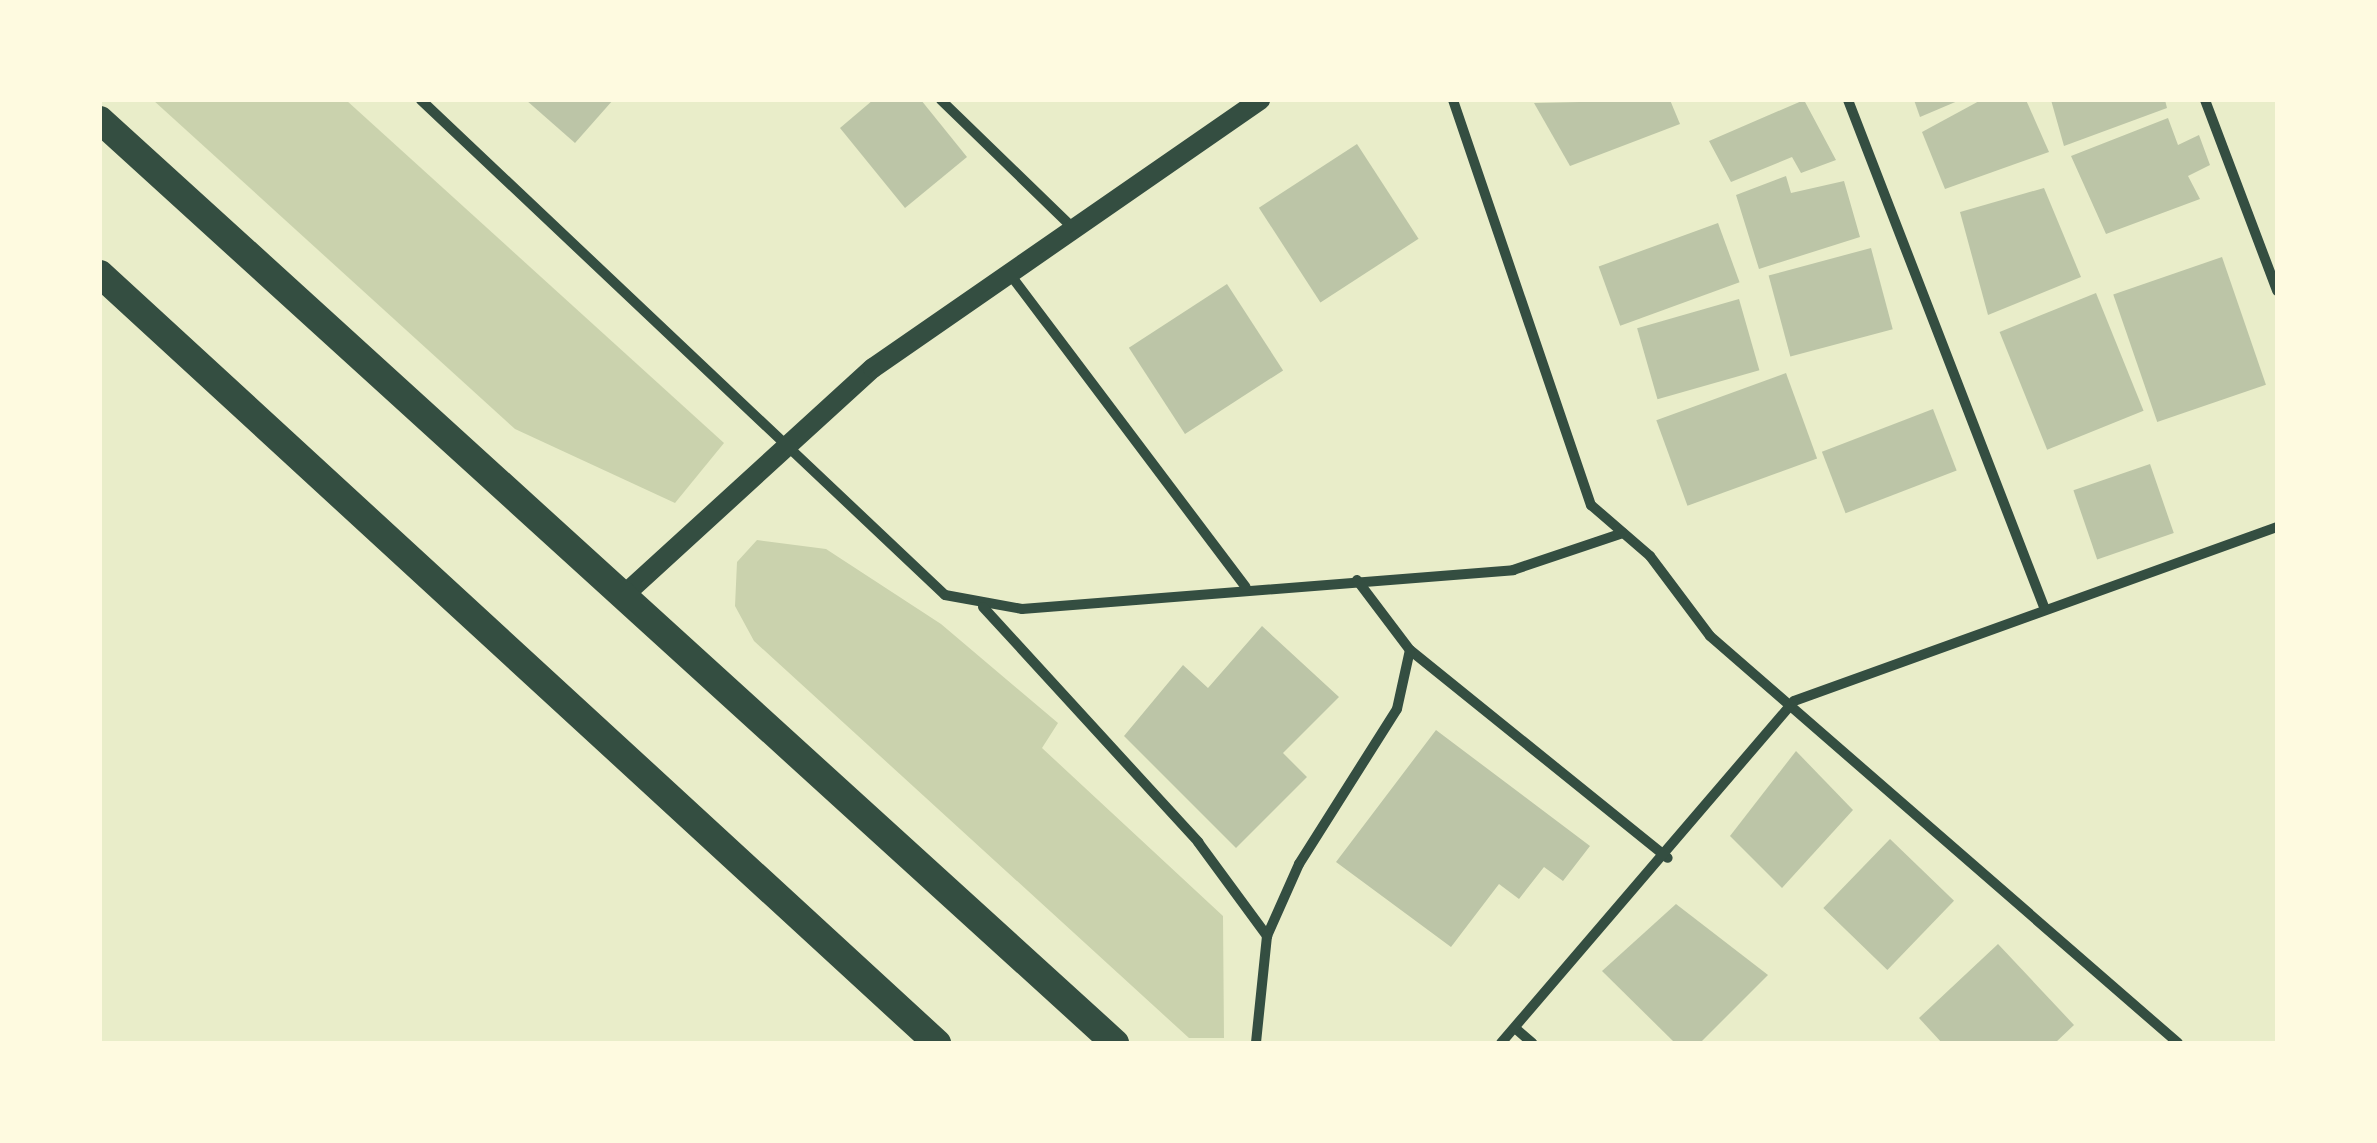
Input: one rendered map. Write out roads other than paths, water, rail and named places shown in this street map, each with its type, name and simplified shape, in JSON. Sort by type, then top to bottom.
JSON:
[{"type":"highway","points":[[100,120],[1115,1043]]},
{"type":"highway","points":[[100,274],[937,1043]]},
{"type":"main road","points":[[623,596],[785,444],[873,368],[1260,100]]},
{"type":"street","points":[[420,100],[945,594],[983,607],[1513,570],[1623,533]]},
{"type":"street","points":[[941,100],[1074,229]]},
{"type":"street","points":[[1454,100],[1591,505],[1623,533],[1710,636],[1794,701],[2178,1043]]},
{"type":"street","points":[[1848,100],[2044,607]]},
{"type":"street","points":[[2205,100],[2277,290]]},
{"type":"street","points":[[1010,273],[1246,587]]},
{"type":"street","points":[[1501,1043],[1668,858],[1794,701],[2044,607],[2277,527]]},
{"type":"street","points":[[1357,580],[1410,650],[1668,858]]},
{"type":"street","points":[[983,607],[1198,842],[1268,936]]},
{"type":"street","points":[[1256,1043],[1268,936],[1299,864],[1398,708],[1410,650]]},
{"type":"street","points":[[1514,1028],[1532,1043]]}]
